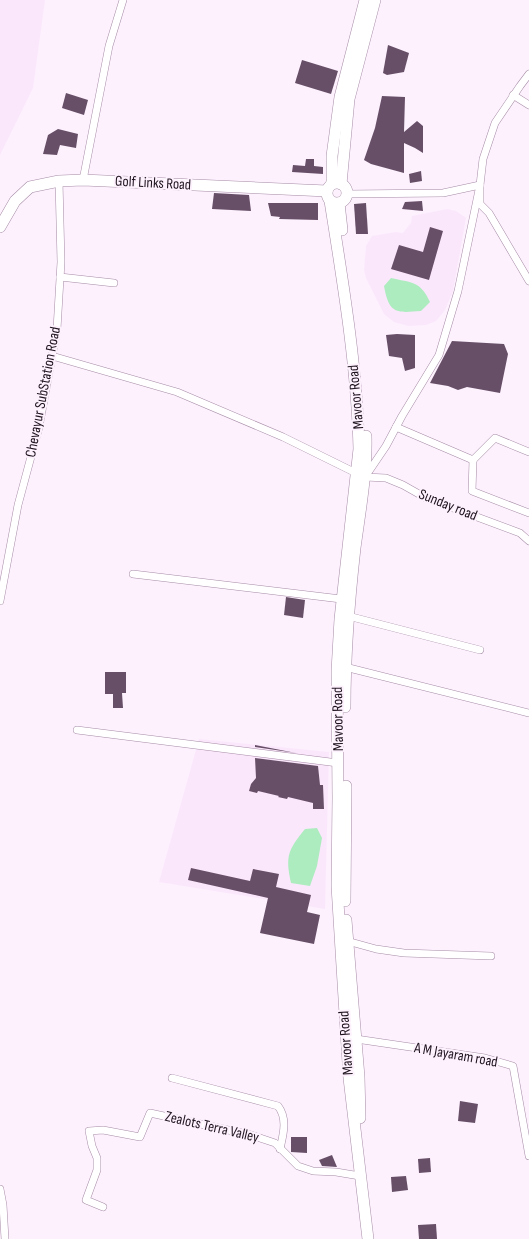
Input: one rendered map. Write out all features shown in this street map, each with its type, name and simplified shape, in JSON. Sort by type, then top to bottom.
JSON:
[{"type":"main road","points":[[334,192],[332,156],[340,97],[365,0]]},
{"type":"main road","points":[[334,192],[349,100],[375,0]]},
{"type":"main road","name":"Golf Links Road","points":[[0,227],[15,201],[30,187],[59,181],[83,180],[334,192]]},
{"type":"main road","points":[[334,192],[346,190],[347,194]]},
{"type":"main road","name":"Mavoor Road","points":[[334,192],[338,252],[354,375],[361,475],[361,503],[348,616],[345,667],[344,889],[359,1077],[360,1118],[375,1239]]},
{"type":"main road","name":"Mavoor Road","points":[[361,475],[341,599],[337,671],[337,886],[338,925],[349,1078],[368,1239]]},
{"type":"street","points":[[83,180],[109,46],[123,0]]},
{"type":"street","points":[[52,356],[177,392],[283,437],[361,475],[386,446],[440,355],[458,291],[480,185],[483,159],[495,123],[529,74]]},
{"type":"street","points":[[513,95],[529,105]]},
{"type":"street","name":"Chevayur SubStation Road","points":[[0,601],[18,505],[39,427],[57,329],[60,277],[59,181]]},
{"type":"street","points":[[347,194],[443,193],[480,185]]},
{"type":"street","points":[[480,185],[480,204],[489,213],[529,281]]},
{"type":"street","points":[[60,277],[114,283]]},
{"type":"street","points":[[396,427],[473,460]]},
{"type":"street","points":[[529,452],[495,438],[473,460],[472,491],[529,513]]},
{"type":"street","name":"Sunday road","points":[[361,475],[386,478],[403,485],[426,498],[520,533],[529,540]]},
{"type":"street","points":[[133,574],[341,599]]},
{"type":"street","points":[[348,616],[480,650]]},
{"type":"street","points":[[345,667],[529,713]]},
{"type":"street","points":[[77,730],[338,763]]},
{"type":"street","points":[[347,941],[404,953],[491,956]]},
{"type":"street","name":"A M Jayaram road","points":[[356,1039],[484,1058],[513,1066],[529,1156]]},
{"type":"street","points":[[172,1078],[278,1106],[282,1111],[284,1123],[280,1149]]},
{"type":"street","name":"Zealots Terra Valley","points":[[103,1207],[86,1200],[98,1170],[97,1158],[92,1146],[89,1131],[103,1130],[140,1138],[150,1113],[251,1135],[275,1143],[298,1166],[313,1171],[336,1172],[360,1176]]},
{"type":"street","points":[[0,1189],[3,1205],[5,1239]]},
{"type":"shaded area","points":[[0,0],[45,0],[33,88],[0,155]]},
{"type":"shaded area","points":[[447,209],[456,211],[466,218],[453,291],[445,310],[436,321],[426,325],[409,326],[394,322],[384,314],[366,278],[364,270],[366,246],[372,236],[396,232],[403,233],[411,223],[412,216]]},
{"type":"shaded area","points":[[199,739],[329,752],[325,909],[159,882]]},
{"type":"green space","points":[[391,278],[419,286],[430,302],[421,311],[405,312],[395,310],[388,302],[384,286]]},
{"type":"green space","points":[[317,828],[322,838],[317,866],[310,886],[291,883],[288,866],[289,854],[295,842],[305,829]]},
{"type":"building","points":[[388,45],[409,53],[404,72],[387,75],[383,73]]},
{"type":"building","points":[[302,60],[338,71],[331,94],[295,83]]},
{"type":"building","points":[[66,93],[88,100],[84,115],[62,108]]},
{"type":"building","points":[[382,96],[405,97],[404,132],[417,121],[423,126],[423,153],[404,143],[404,173],[371,164],[364,160],[375,128]]},
{"type":"building","points":[[58,129],[78,134],[76,148],[60,145],[57,155],[43,154],[48,135]]},
{"type":"building","points":[[306,159],[314,159],[314,166],[323,167],[323,174],[292,172],[293,165],[305,166]]},
{"type":"building","points":[[421,171],[422,181],[410,183],[409,174]]},
{"type":"building","points":[[214,193],[249,195],[251,211],[212,209]]},
{"type":"building","points":[[422,201],[423,211],[402,209],[405,202]]},
{"type":"building","points":[[268,203],[318,203],[318,220],[279,219],[280,217],[271,216]]},
{"type":"building","points":[[366,203],[368,234],[356,234],[354,204]]},
{"type":"building","points":[[430,227],[443,231],[429,280],[391,269],[399,245],[423,252]]},
{"type":"building","points":[[386,335],[415,335],[415,368],[405,371],[402,358],[389,356]]},
{"type":"building","points":[[452,341],[504,344],[508,354],[500,393],[467,387],[458,390],[448,386],[430,383]]},
{"type":"building","points":[[286,597],[305,600],[303,618],[284,615]]},
{"type":"building","points":[[105,672],[126,672],[126,693],[122,693],[123,708],[113,708],[113,694],[105,694]]},
{"type":"building","points":[[255,745],[296,753],[255,747]]},
{"type":"building","points":[[255,758],[318,766],[320,785],[323,785],[324,809],[313,809],[313,803],[288,797],[287,799],[258,791],[257,793],[249,791],[251,784],[256,778]]},
{"type":"building","points":[[191,868],[250,881],[253,869],[279,874],[276,887],[311,895],[307,912],[320,915],[314,944],[260,933],[268,898],[188,880]]},
{"type":"building","points":[[460,1101],[478,1104],[475,1123],[458,1121]]},
{"type":"building","points":[[291,1137],[307,1137],[307,1153],[291,1152]]},
{"type":"building","points":[[332,1155],[337,1167],[322,1166],[319,1160]]},
{"type":"building","points":[[430,1158],[431,1172],[419,1173],[418,1159]]},
{"type":"building","points":[[406,1176],[408,1190],[392,1192],[391,1177]]},
{"type":"building","points":[[436,1224],[437,1239],[419,1239],[418,1225]]}]
